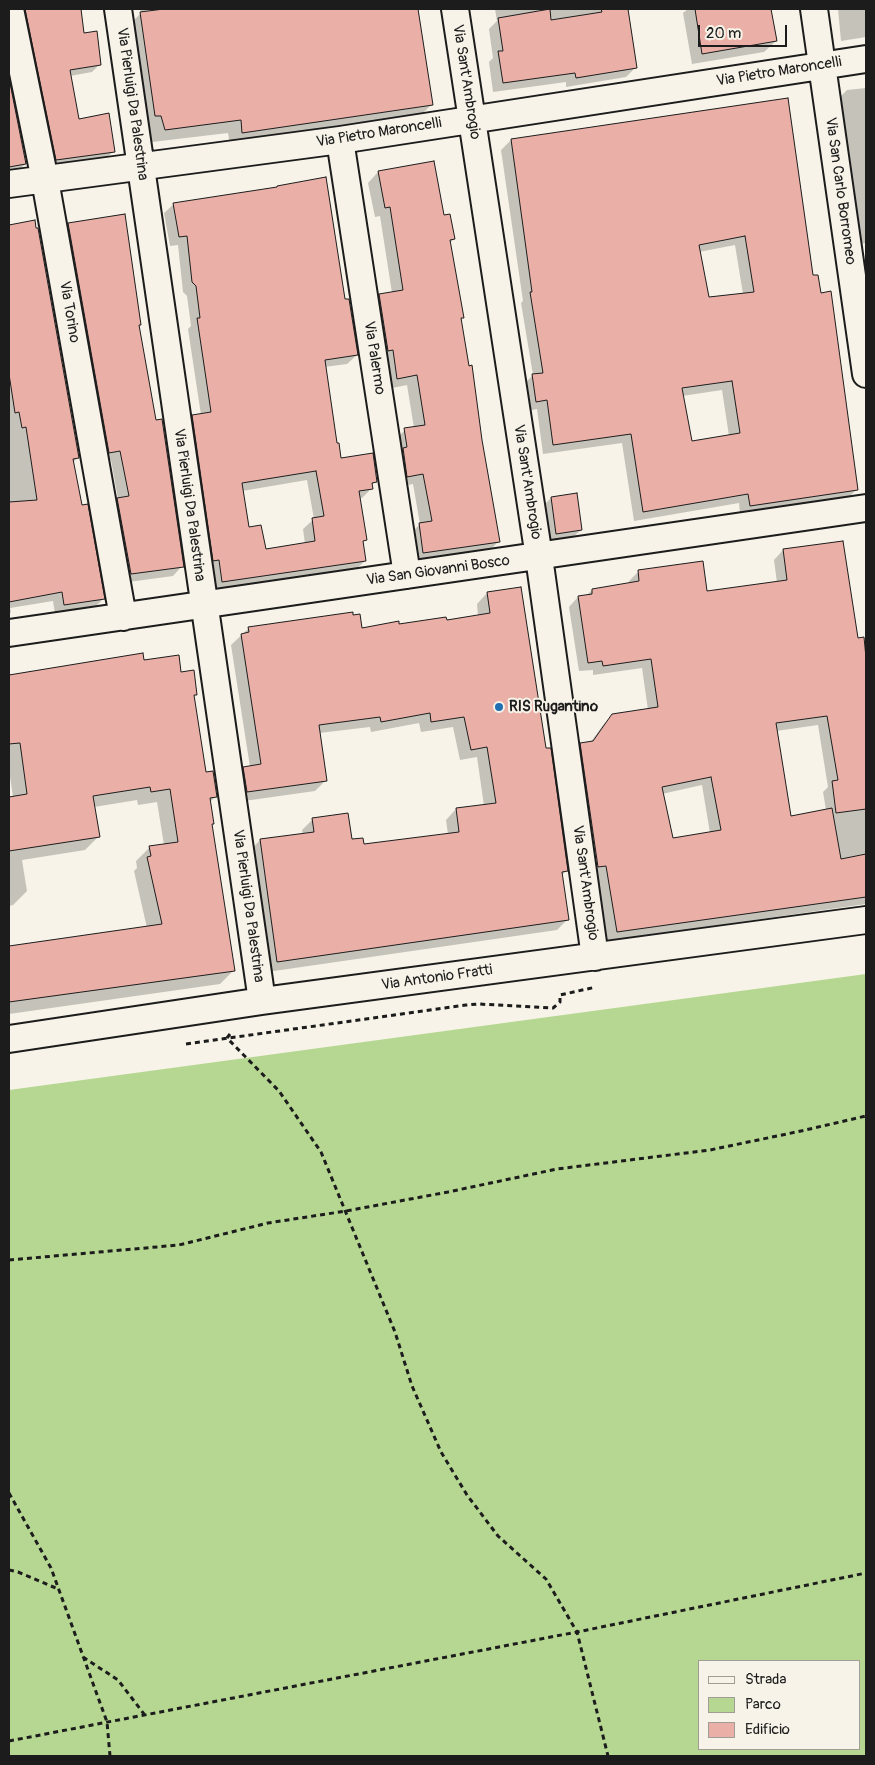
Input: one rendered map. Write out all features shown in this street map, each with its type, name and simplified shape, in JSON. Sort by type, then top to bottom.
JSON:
[{"type":"street","name":"Via Torino","points":[[10,9],[45,180],[122,617]]},
{"type":"street","name":"Via Pierluigi Da Palestrina","points":[[118,9],[262,1001]]},
{"type":"street","name":"Via Sant'Ambrogio","points":[[455,9],[538,557],[595,957]]},
{"type":"street","name":"Via San Carlo Borromeo","points":[[814,9],[866,374]]},
{"type":"street","name":"Via Pietro Maroncelli","points":[[9,184],[141,168],[340,140],[472,118],[866,59]]},
{"type":"street","name":"Via Palermo","points":[[340,140],[407,575]]},
{"type":"street","name":"Via San Giovanni Bosco","points":[[9,633],[866,508]]},
{"type":"street","name":"Via Antonio Fratti","points":[[9,1039],[262,1001],[866,920]]},
{"type":"path","points":[[180,1044],[466,1005],[553,1008],[560,1002],[560,995],[598,987]]},
{"type":"path","points":[[227,1038],[279,1091],[321,1152],[395,1332],[412,1386],[441,1452],[467,1495],[498,1536],[546,1579],[577,1632],[608,1756]]},
{"type":"path","points":[[9,1260],[179,1246],[268,1223],[448,1192],[557,1169],[710,1150],[866,1116]]},
{"type":"path","points":[[9,1493],[51,1568],[107,1722],[110,1756]]},
{"type":"path","points":[[9,1570],[59,1589]]},
{"type":"path","points":[[9,1741],[577,1632],[866,1573]]},
{"type":"path","points":[[83,1657],[118,1680],[144,1714]]},
{"type":"green space","points":[[866,974],[866,1756],[9,1756],[9,1090]]},
{"type":"building","points":[[25,9],[81,9],[84,33],[97,31],[101,65],[70,70],[79,119],[109,113],[115,152],[56,160]]},
{"type":"building","points":[[164,9],[418,9],[433,105],[242,133],[241,120],[165,130],[161,116],[155,116],[140,12]]},
{"type":"building","points":[[550,9],[551,20],[602,12],[601,9],[628,9],[637,68],[576,78],[575,73],[503,83],[498,51],[503,51],[498,18]]},
{"type":"building","points":[[695,9],[771,9],[777,41],[702,54]]},
{"type":"building","points":[[9,78],[26,164],[9,167]]},
{"type":"building","points":[[788,98],[813,275],[818,275],[821,293],[831,291],[858,490],[750,506],[748,494],[643,512],[631,434],[553,445],[547,400],[536,402],[532,374],[543,373],[530,292],[532,292],[511,139]],"holes":[[[745,236],[754,292],[709,297],[699,245]],[[732,381],[740,433],[692,441],[682,388]]]},
{"type":"building","points":[[434,161],[444,215],[450,214],[455,239],[450,240],[464,318],[461,318],[469,366],[472,365],[482,440],[500,542],[423,553],[419,523],[432,521],[423,474],[407,477],[403,448],[407,447],[404,428],[425,425],[417,375],[397,379],[393,350],[388,351],[379,294],[403,290],[390,207],[385,208],[378,171]]},
{"type":"building","points":[[326,177],[345,299],[349,299],[358,355],[325,360],[337,443],[339,443],[341,458],[373,453],[377,482],[372,483],[373,489],[359,491],[367,540],[363,541],[366,561],[222,582],[219,560],[213,561],[192,415],[211,412],[197,318],[200,318],[196,286],[192,282],[187,236],[179,237],[173,203]],"holes":[[[316,471],[324,516],[312,518],[315,541],[266,549],[261,525],[249,527],[242,483]]]},
{"type":"building","points":[[125,214],[141,325],[139,325],[156,420],[162,419],[184,567],[131,574],[117,498],[129,496],[120,451],[109,453],[68,223]]},
{"type":"building","points":[[35,220],[79,458],[73,459],[82,505],[88,504],[105,599],[64,605],[62,592],[9,602],[9,502],[37,500],[26,427],[22,428],[19,412],[15,413],[9,374],[9,225]]},
{"type":"building","points":[[577,493],[582,530],[556,534],[551,497]]},
{"type":"building","points":[[843,541],[858,638],[864,637],[866,658],[866,809],[836,813],[832,781],[838,780],[827,716],[776,723],[791,816],[832,808],[841,859],[866,854],[866,897],[617,932],[606,866],[598,867],[580,743],[593,741],[612,714],[658,707],[651,659],[603,666],[602,661],[588,663],[578,596],[592,594],[592,589],[639,581],[638,570],[703,561],[707,591],[787,580],[783,549]],"holes":[[[711,777],[721,830],[673,838],[662,787]]]},
{"type":"building","points":[[521,587],[546,748],[551,748],[568,871],[562,872],[569,920],[277,962],[260,839],[314,832],[312,818],[348,813],[352,839],[363,838],[364,844],[459,832],[456,808],[496,803],[487,747],[471,750],[464,717],[431,722],[430,713],[381,722],[380,717],[319,725],[327,781],[247,792],[243,767],[261,764],[241,634],[249,632],[248,627],[353,612],[353,615],[360,614],[362,628],[399,621],[399,624],[446,617],[447,620],[490,613],[487,592]]},
{"type":"building","points":[[143,653],[144,660],[179,655],[181,672],[194,670],[197,695],[194,695],[206,772],[213,771],[217,797],[210,798],[214,824],[212,824],[235,971],[9,1002],[9,946],[162,924],[147,857],[151,856],[149,846],[178,842],[170,789],[151,792],[150,787],[93,796],[100,837],[9,851],[9,797],[27,794],[20,743],[9,744],[9,675]]},
{"type":"place","name":"RIS Rugantino","points":[[499,707]]}]
